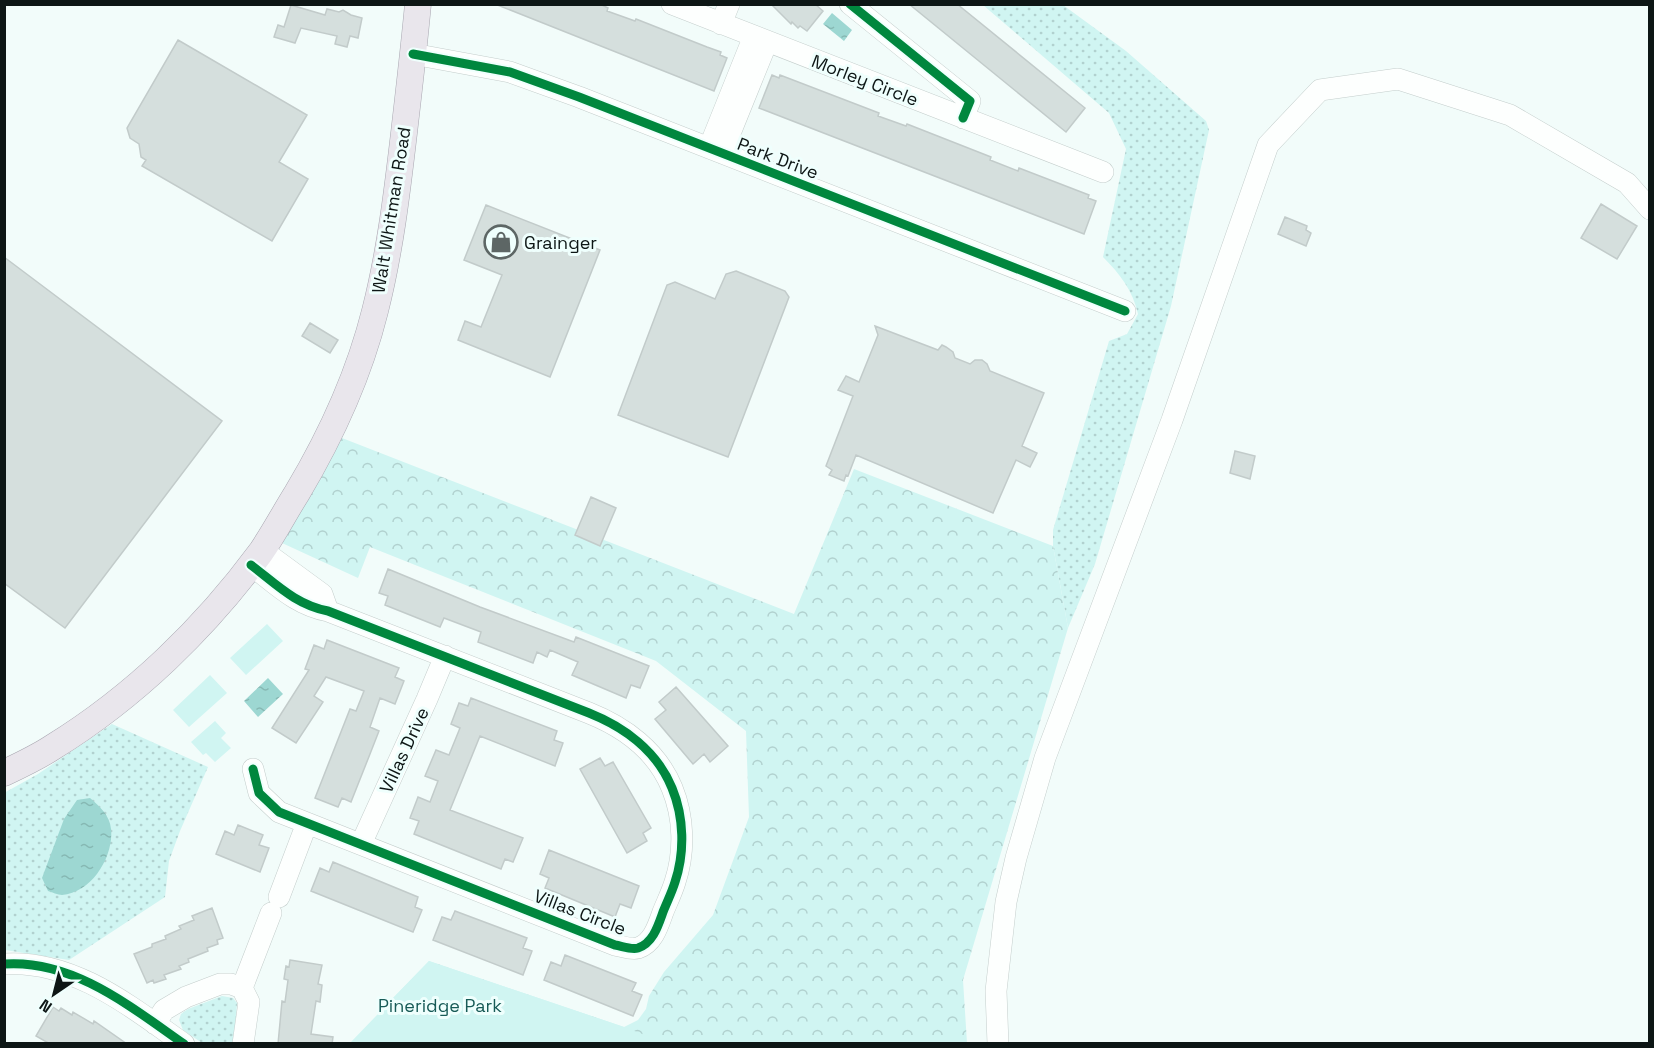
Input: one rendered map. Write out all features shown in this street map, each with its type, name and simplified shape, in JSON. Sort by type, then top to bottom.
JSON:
[{"type":"main road","name":"Walt Whitman Road","points":[[4,773],[53,747],[106,711],[143,680],[199,626],[256,557],[327,439],[351,386],[364,350],[389,250],[418,4]]},
{"type":"street","name":"Morley Circle","points":[[672,4],[725,14],[760,39],[1103,172]]},
{"type":"street","name":"Morley Circle","points":[[850,4],[970,101],[963,118]]},
{"type":"street","points":[[715,151],[760,39]]},
{"type":"street","name":"Park Drive","points":[[413,54],[510,72],[1125,310]]},
{"type":"street","points":[[998,1044],[996,991],[1006,903],[1016,858],[1045,758],[1172,420],[1268,145],[1320,90],[1398,79],[1510,115],[1627,183],[1650,209]]},
{"type":"street","name":"Villas Circle","points":[[253,769],[259,793],[279,812],[615,945],[634,949],[645,945],[654,933],[676,882],[682,837],[680,810],[672,786],[645,748],[612,722],[328,611],[312,609],[298,602],[256,557]]},
{"type":"street","name":"Villas Drive","points":[[361,844],[428,699],[445,656]]},
{"type":"street","points":[[242,988],[307,823]]},
{"type":"street","points":[[4,964],[44,967],[65,972],[94,984],[184,1044]]},
{"type":"street","points":[[155,1024],[164,1010],[186,997],[220,984],[231,984],[242,988],[249,1002],[243,1044]]},
{"type":"green space","points":[[983,5],[1063,5],[1126,51],[1206,121],[1209,130],[1171,306],[1095,564],[1068,628],[1053,546],[1053,530],[1109,341],[1127,334],[1138,314],[1125,283],[1103,257],[1126,149],[1109,113]]},
{"type":"green space","points":[[342,438],[794,614],[854,469],[1053,546],[1068,628],[963,980],[967,1043],[572,1043],[387,1004],[429,961],[624,1027],[638,1020],[664,972],[713,915],[749,817],[746,731],[656,661],[370,547],[358,578],[282,543]]},
{"type":"green space","points":[[267,624],[283,641],[246,675],[230,658]]},
{"type":"green space","points":[[210,675],[227,693],[189,727],[173,710]]},
{"type":"green space","points":[[215,721],[226,733],[221,738],[231,748],[215,762],[206,753],[203,755],[191,742]]},
{"type":"green space","points":[[112,724],[208,767],[169,861],[165,897],[69,960],[5,950],[4,793],[38,774]]},
{"type":"green space","name":"Pineridge Park","points":[[429,961],[624,1027],[666,1043],[350,1043]]},
{"type":"green space","points":[[222,996],[233,998],[237,1003],[234,1043],[202,1043],[183,1030],[179,1020],[181,1014]]},
{"type":"water","points":[[832,13],[852,30],[844,41],[823,24]]},
{"type":"water","points":[[268,678],[283,694],[258,717],[244,701]]},
{"type":"water","points":[[90,798],[109,819],[111,840],[105,861],[83,888],[62,895],[48,891],[42,878],[64,819],[77,800]]},
{"type":"building","points":[[495,4],[600,4],[608,8],[607,11],[635,21],[636,19],[721,52],[720,55],[727,58],[714,91]]},
{"type":"building","points":[[771,4],[815,4],[823,11],[807,31],[800,26],[798,28],[792,22],[791,24]]},
{"type":"building","points":[[909,4],[957,4],[1085,108],[1066,132]]},
{"type":"building","points":[[291,5],[325,15],[327,9],[339,12],[343,10],[362,18],[358,38],[350,36],[347,47],[335,44],[337,36],[301,28],[295,43],[274,37],[278,25],[284,27]]},
{"type":"building","points":[[178,40],[307,115],[279,162],[308,179],[272,241],[142,166],[146,160],[141,157],[139,144],[130,138],[127,128]]},
{"type":"building","points":[[772,75],[779,78],[780,75],[879,113],[878,116],[906,126],[907,124],[991,157],[990,160],[1018,171],[1019,168],[1089,195],[1088,198],[1096,201],[1084,234],[759,108]]},
{"type":"building","points":[[1601,204],[1637,226],[1617,259],[1581,238]]},
{"type":"building","points":[[486,205],[600,250],[550,377],[458,340],[465,321],[481,327],[502,275],[464,260]]},
{"type":"building","points":[[1285,217],[1307,226],[1306,230],[1311,233],[1306,246],[1278,234]]},
{"type":"building","points":[[4,257],[222,421],[65,628],[4,583]]},
{"type":"building","points":[[736,271],[785,291],[789,297],[728,457],[618,415],[667,285],[675,282],[715,299],[726,274]]},
{"type":"building","points":[[310,323],[338,340],[330,353],[302,336]]},
{"type":"building","points":[[875,326],[938,350],[942,345],[953,352],[955,358],[970,364],[975,360],[982,360],[990,371],[1044,393],[1022,446],[1037,453],[1030,467],[1016,460],[993,513],[856,455],[844,481],[829,475],[832,470],[826,466],[853,396],[838,390],[846,376],[859,382],[878,335]]},
{"type":"building","points":[[1235,451],[1255,456],[1250,479],[1230,473]]},
{"type":"building","points":[[591,497],[616,508],[600,546],[575,535]]},
{"type":"building","points":[[388,569],[574,642],[576,637],[649,666],[640,688],[631,685],[626,698],[572,675],[578,662],[550,650],[547,657],[537,652],[533,663],[478,642],[481,632],[444,618],[440,627],[385,605],[388,596],[379,593]]},
{"type":"building","points":[[327,640],[399,668],[395,677],[404,681],[395,704],[380,698],[370,727],[379,731],[351,802],[342,798],[338,807],[315,798],[350,709],[356,711],[364,691],[326,677],[314,696],[323,702],[296,743],[272,728],[309,670],[305,669],[314,645],[324,649]]},
{"type":"building","points":[[676,687],[728,746],[710,762],[704,754],[693,764],[655,719],[666,710],[659,702]]},
{"type":"building","points":[[471,698],[557,731],[554,740],[563,743],[555,766],[480,736],[450,810],[523,838],[513,862],[505,859],[501,869],[414,834],[419,821],[410,818],[418,797],[430,802],[438,781],[425,776],[436,750],[449,755],[460,728],[451,724],[459,703],[468,706]]},
{"type":"building","points":[[600,758],[605,766],[613,762],[651,828],[643,833],[647,841],[627,853],[580,769]]},
{"type":"building","points":[[238,825],[263,835],[259,845],[269,848],[260,872],[216,854],[225,831],[234,835]]},
{"type":"building","points":[[549,850],[639,886],[631,908],[620,904],[615,917],[545,888],[549,878],[540,874]]},
{"type":"building","points":[[333,862],[418,897],[415,907],[422,910],[413,932],[311,891],[320,868],[329,872]]},
{"type":"building","points":[[212,908],[223,938],[217,940],[218,944],[188,959],[189,962],[179,966],[181,969],[164,975],[166,979],[147,983],[134,954],[166,939],[165,936],[181,929],[179,926],[194,920],[192,916]]},
{"type":"building","points":[[455,911],[527,938],[523,948],[532,951],[523,975],[433,940],[442,917],[451,920]]},
{"type":"building","points":[[565,955],[636,983],[632,991],[642,995],[633,1016],[544,980],[551,962],[561,966]]},
{"type":"building","points":[[290,960],[322,965],[318,984],[322,985],[320,1002],[316,1001],[311,1034],[333,1037],[332,1044],[278,1044],[282,1001],[285,1002],[288,980],[284,979],[286,966],[289,967]]},
{"type":"building","points":[[53,1007],[59,1011],[61,1008],[72,1015],[73,1012],[93,1024],[94,1021],[127,1044],[50,1044],[36,1036]]},
{"type":"cycle path","points":[[850,4],[970,101],[963,118]]},
{"type":"cycle path","points":[[413,54],[510,72],[1125,311]]},
{"type":"cycle path","points":[[251,565],[287,593],[306,604],[589,713],[627,733],[658,763],[672,788],[679,811],[682,835],[678,871],[657,928],[648,942],[638,948],[615,945],[279,812],[259,793],[253,769]]},
{"type":"cycle path","points":[[4,964],[29,964],[77,977],[122,1001],[184,1044]]},
{"type":"place","name":"Grainger","points":[[501,242]]}]
